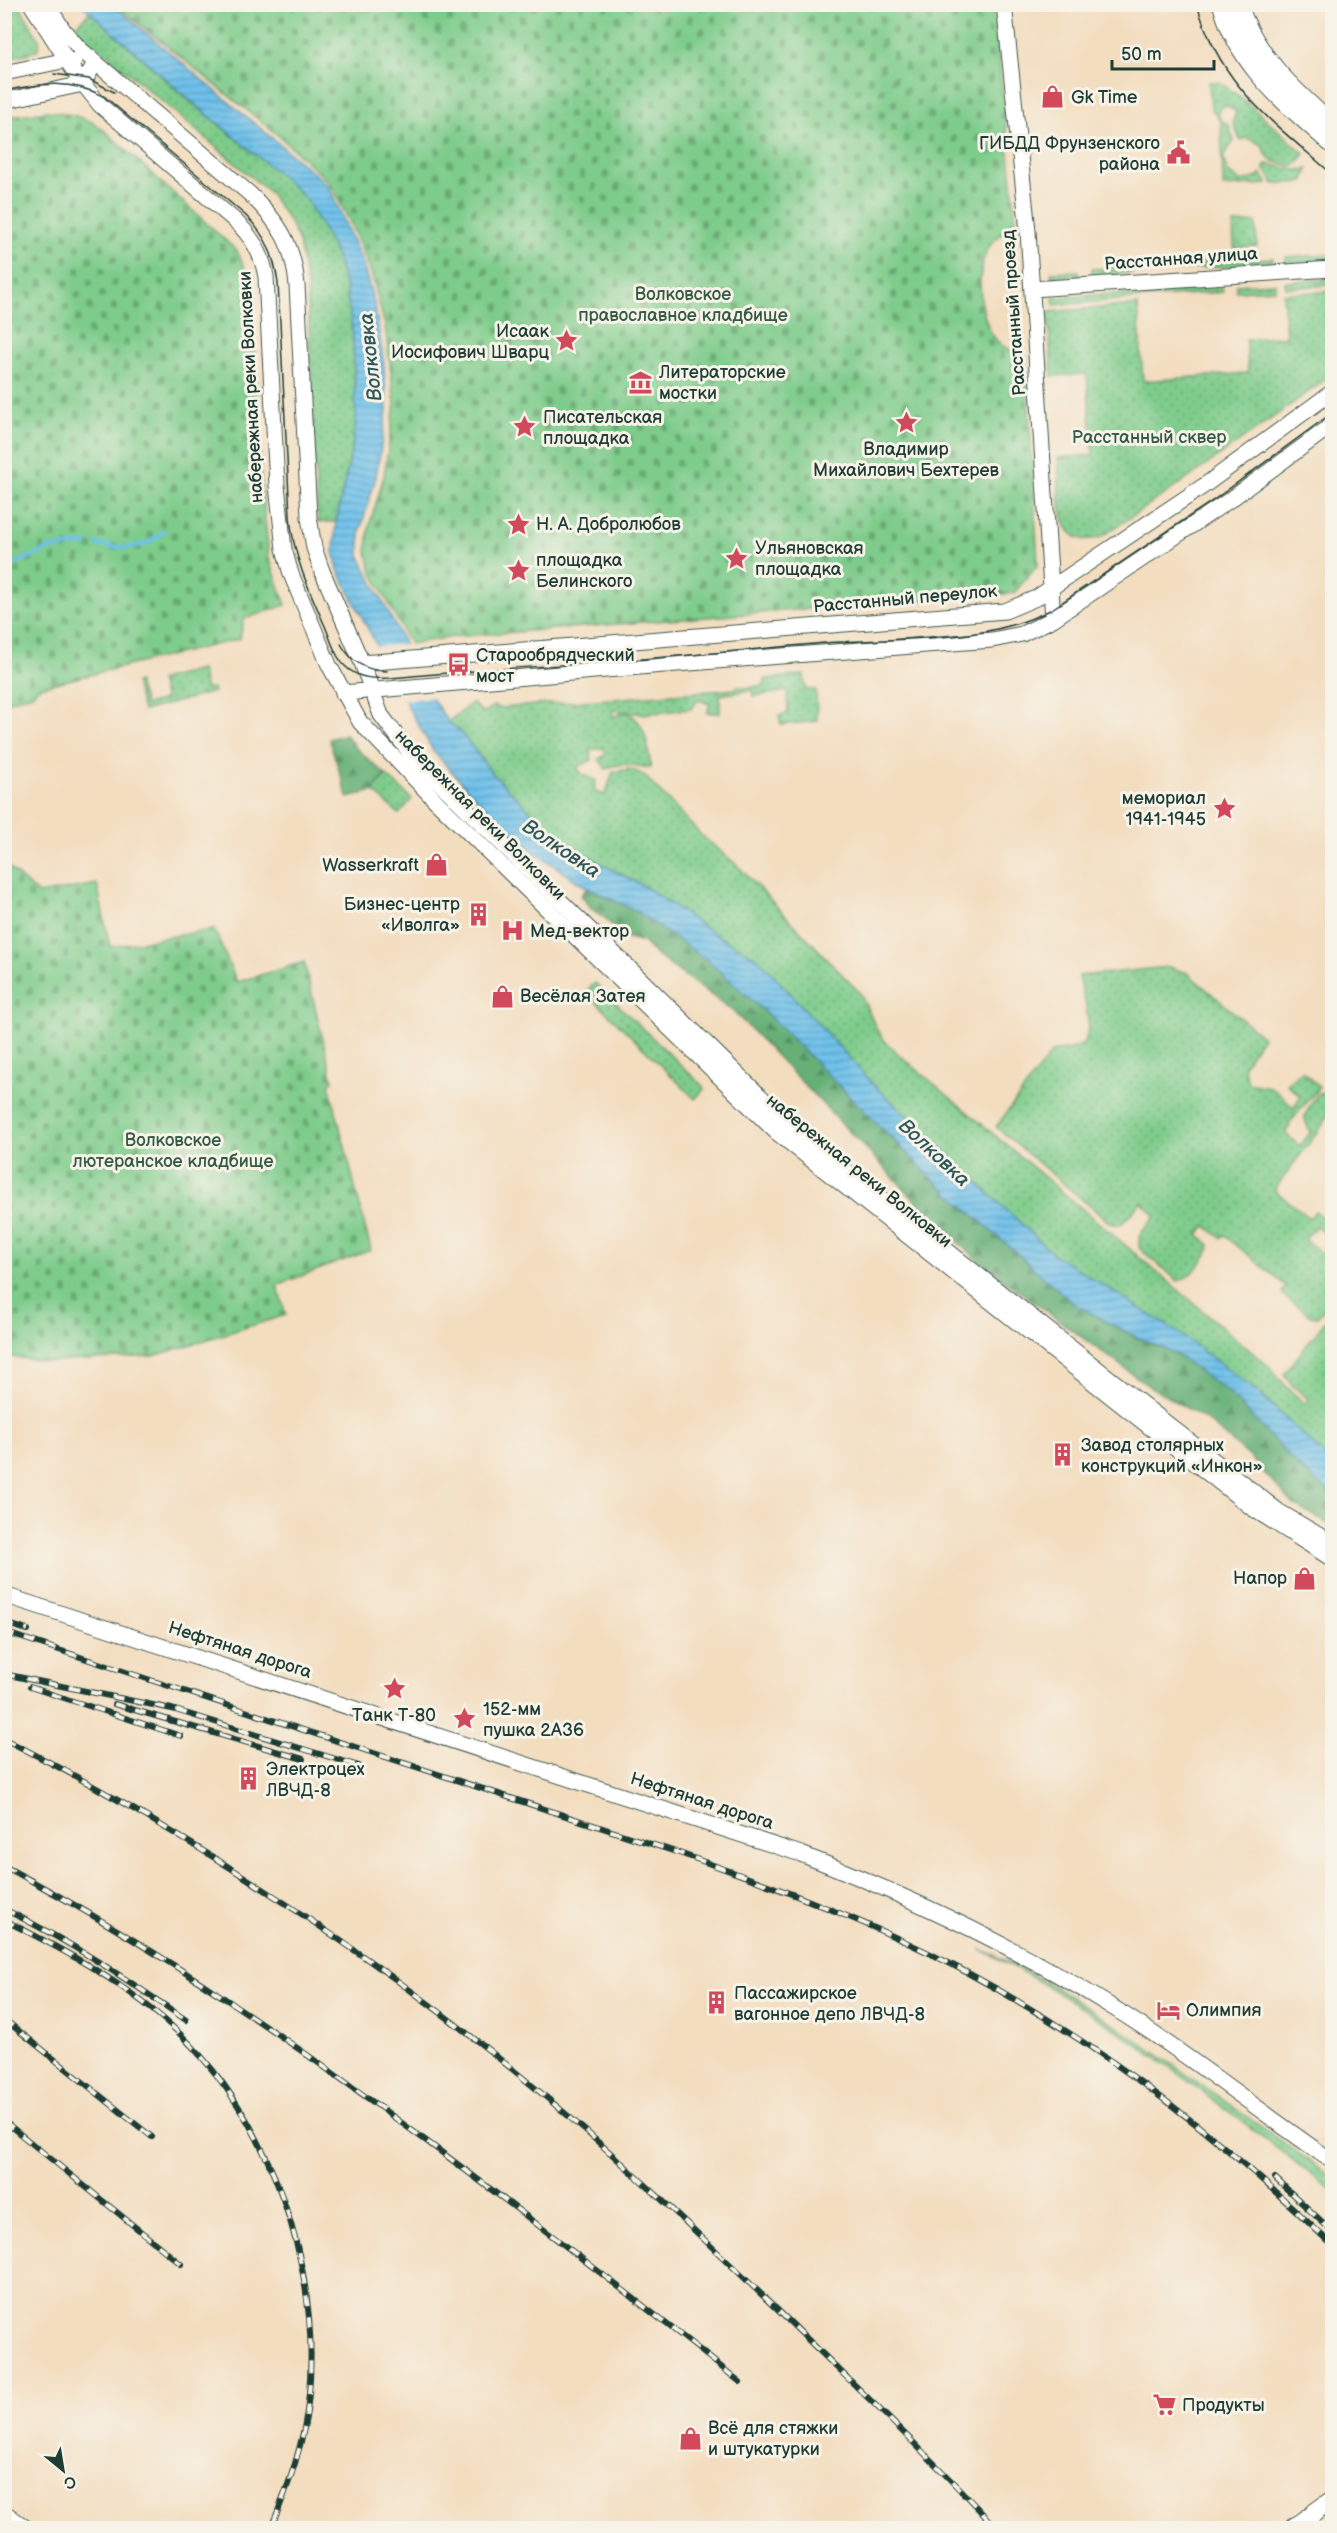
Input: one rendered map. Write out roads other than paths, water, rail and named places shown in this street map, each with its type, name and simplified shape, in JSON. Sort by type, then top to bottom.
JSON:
[{"type":"main road","points":[[1222,4],[1234,39],[1254,70],[1293,110],[1332,144]]},
{"type":"main road","points":[[1238,4],[1253,37],[1266,57],[1288,84],[1332,125]]},
{"type":"main road","points":[[1293,2529],[1332,2500]]},
{"type":"street","name":"набережная реки Волковки","points":[[31,4],[83,84],[111,116],[238,223],[258,249],[266,276],[279,516],[284,549],[291,574],[329,665],[360,722],[393,758],[775,1131],[1252,1508],[1332,1559]]},
{"type":"street","name":"набережная реки Волковки","points":[[47,4],[72,40],[94,63],[250,195],[275,220],[288,242],[297,285],[310,532],[322,571],[362,663],[381,715],[423,769],[781,1118],[859,1182],[1264,1500],[1332,1543]]},
{"type":"street","name":"Расстанный проезд","points":[[1004,4],[1032,289],[1053,619]]},
{"type":"street","points":[[4,73],[67,60],[94,63],[83,84],[4,101]]},
{"type":"street","name":"Расстанная улица","points":[[1032,289],[1332,269]]},
{"type":"street","name":"Расстанный переулок","points":[[362,663],[987,613],[1023,605],[1052,588],[1205,484],[1332,392]]},
{"type":"street","points":[[343,693],[429,684],[992,640],[1022,634],[1053,619],[1234,497],[1332,425]]},
{"type":"street","name":"Нефтяная дорога","points":[[4,1595],[767,1843],[892,1890],[1006,1947],[1106,2003],[1332,2161]]},
{"type":"street","points":[[4,2512],[26,2529]]},
{"type":"water","name":"Волковка","points":[[82,5],[113,5],[328,185],[362,261],[375,306],[384,365],[387,411],[376,477],[360,531],[360,557],[434,701],[448,722],[460,731],[491,772],[543,824],[585,855],[647,888],[716,935],[759,959],[872,1083],[1052,1253],[1176,1331],[1258,1392],[1332,1463],[1332,1494],[1299,1467],[1228,1392],[1174,1353],[1130,1334],[1074,1304],[934,1180],[764,1011],[707,960],[634,910],[581,884],[523,844],[434,752],[409,709],[338,570],[334,551],[336,522],[356,419],[353,335],[346,287],[334,250],[307,200]]},
{"type":"waterway","points":[[96,544],[132,547],[149,542],[164,531]]},
{"type":"waterway","points":[[4,569],[48,549],[87,544]]},
{"type":"tram line","points":[[1197,4],[1219,58],[1234,80],[1269,119],[1332,174]]},
{"type":"tram line","points":[[54,74],[89,79],[114,92]]},
{"type":"tram line","points":[[4,91],[56,84],[80,87],[105,97],[245,215],[264,238],[274,263],[278,283],[290,516],[294,545],[308,586],[336,653],[351,671],[367,677],[390,678],[825,643],[942,637],[999,629],[1026,621],[1052,609],[1215,499],[1332,413]]},
{"type":"tram line","points":[[341,644],[349,656],[360,664],[379,671],[387,671]]},
{"type":"railway","points":[[4,1623],[28,1630]]},
{"type":"railway","points":[[4,1632],[682,1854],[791,1894],[897,1938],[1016,2000],[1113,2062],[1248,2167],[1332,2245]]},
{"type":"railway","points":[[4,1674],[172,1709],[359,1766]]},
{"type":"railway","points":[[30,1687],[181,1736]]},
{"type":"railway","points":[[114,1704],[303,1759]]},
{"type":"railway","points":[[4,1739],[106,1793],[246,1878],[368,1960],[485,2047],[592,2136],[691,2227],[894,2423],[996,2528]]},
{"type":"railway","points":[[4,1866],[121,1932],[289,2042],[452,2160],[740,2382]]},
{"type":"railway","points":[[4,1909],[120,1975],[186,2020]]},
{"type":"railway","points":[[4,1920],[96,1970],[140,2000],[179,2033],[212,2069],[240,2109],[264,2153],[283,2199],[297,2247],[306,2296],[310,2345],[309,2394],[304,2429],[290,2479],[271,2528]]},
{"type":"railway","points":[[4,2019],[152,2137]]},
{"type":"railway","points":[[4,2121],[181,2264]]},
{"type":"railway","points":[[1275,2178],[1332,2231]]},
{"type":"place","name":"Gk Time","points":[[1053,97]]},
{"type":"place","name":"ГИБДД Фрунзенского района","points":[[1178,153]]},
{"type":"place","name":"Исаак Иосифович Шварц","points":[[567,341]]},
{"type":"place","name":"Литераторские мостки","points":[[641,382]]},
{"type":"place","name":"Владимир Михайлович Бехтерев","points":[[906,423]]},
{"type":"place","name":"Писательская площадка","points":[[525,427]]},
{"type":"place","name":"Н. А. Добролюбов","points":[[518,524]]},
{"type":"place","name":"Ульяновская площадка","points":[[737,558]]},
{"type":"place","name":"площадка Белинского","points":[[518,570]]},
{"type":"place","name":"Старообрядческий мост","points":[[458,665]]},
{"type":"place","name":"мемориал 1941-1945","points":[[1224,808]]},
{"type":"place","name":"Wasserkraft","points":[[437,865]]},
{"type":"place","name":"Бизнес-центр «Иволга»","points":[[478,914]]},
{"type":"place","name":"Мед-вектор","points":[[512,931]]},
{"type":"place","name":"Весёлая Затея","points":[[502,996]]},
{"type":"place","name":"Завод столярных конструкций «Инкон»","points":[[1063,1455]]},
{"type":"place","name":"Напор","points":[[1305,1578]]},
{"type":"place","name":"Танк Т-80","points":[[394,1689]]},
{"type":"place","name":"152-мм пушка 2А36","points":[[465,1719]]},
{"type":"place","name":"Электроцех ЛВЧД-8","points":[[248,1779]]},
{"type":"place","name":"Пассажирское вагонное депо ЛВЧД-8","points":[[716,2003]]},
{"type":"place","name":"Олимпия","points":[[1168,2010]]},
{"type":"place","name":"Продукты","points":[[1164,2405]]},
{"type":"place","name":"Всё для стяжки и штукатурки","points":[[690,2438]]},
{"type":"park label","name":"Волковское православное кладбище","points":[[683,304]]},
{"type":"park label","name":"Расстанный сквер","points":[[1149,437]]},
{"type":"park label","name":"Волковское лютеранское кладбище","points":[[173,1150]]}]
